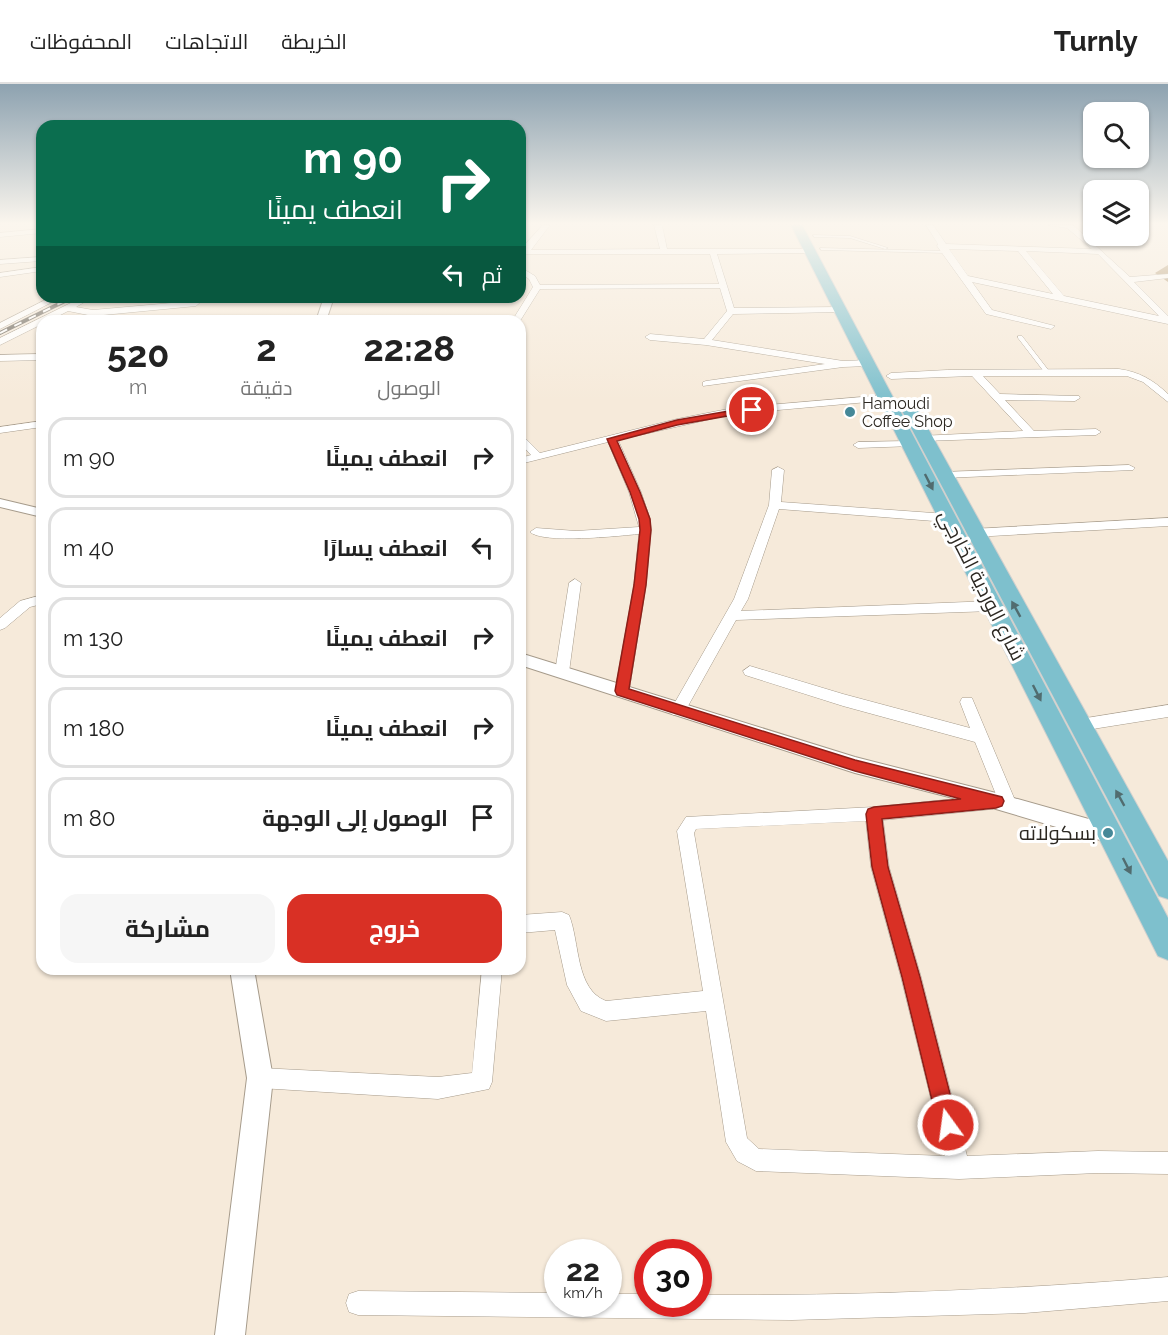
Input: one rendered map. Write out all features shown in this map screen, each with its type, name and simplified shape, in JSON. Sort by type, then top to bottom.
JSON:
[{"type":"main road","name":"شارع الوردية الخارجي","points":[[834,285],[840,310],[886,398],[944,475],[1080,725],[1158,854],[1168,887]]},
{"type":"main road","name":"شارع الوردية الخارجي","points":[[834,285],[891,376],[947,518],[1168,945]]},
{"type":"street","points":[[535,283],[537,287]]},
{"type":"street","points":[[969,283],[990,312],[1051,326]]},
{"type":"street","points":[[991,283],[1168,321]]},
{"type":"street","points":[[1049,283],[1061,298]]},
{"type":"street","points":[[1130,283],[1168,321]]},
{"type":"street","points":[[537,287],[724,286],[731,311]]},
{"type":"street","points":[[520,315],[537,287]]},
{"type":"street","points":[[0,326],[46,303]]},
{"type":"street","points":[[64,314],[80,303]]},
{"type":"street","points":[[64,314],[196,303]]},
{"type":"street","points":[[731,311],[840,310]]},
{"type":"street","points":[[706,342],[731,311]]},
{"type":"street","points":[[0,342],[36,324]]},
{"type":"street","points":[[650,337],[706,342],[843,364]]},
{"type":"street","points":[[0,358],[36,357]]},
{"type":"street","points":[[706,384],[843,364],[868,363]]},
{"type":"street","points":[[891,376],[1047,372],[1135,374],[1148,381],[1168,399]]},
{"type":"street","points":[[975,373],[1031,434]]},
{"type":"street","points":[[526,460],[733,411],[886,398]]},
{"type":"street","points":[[998,398],[1075,398]]},
{"type":"street","points":[[0,430],[36,425]]},
{"type":"street","points":[[858,445],[1096,432]]},
{"type":"street","points":[[612,439],[635,492],[644,519],[645,530],[640,585],[622,691]]},
{"type":"street","points":[[526,443],[538,457]]},
{"type":"street","points":[[944,475],[1129,468]]},
{"type":"street","points":[[678,711],[741,599],[775,505],[778,470]]},
{"type":"street","points":[[0,502],[36,511]]},
{"type":"street","points":[[775,505],[947,518]]},
{"type":"street","points":[[974,533],[1168,522]]},
{"type":"street","points":[[536,532],[576,536],[645,530]]},
{"type":"street","points":[[562,672],[575,582]]},
{"type":"street","points":[[0,625],[25,604],[36,601]]},
{"type":"street","points":[[731,616],[992,606]]},
{"type":"street","points":[[526,661],[678,711],[855,765],[1003,803],[1110,834]]},
{"type":"street","points":[[750,671],[843,700],[981,737]]},
{"type":"street","points":[[967,702],[1003,803]]},
{"type":"street","points":[[1080,725],[1168,711]]},
{"type":"street","points":[[1003,803],[874,814],[692,822],[687,825],[685,831],[737,1142],[745,1153],[756,1160],[786,1162],[959,1168],[1098,1162],[1168,1163]]},
{"type":"street","points":[[874,814],[880,867],[911,977],[959,1168]]},
{"type":"street","points":[[526,924],[562,921],[577,986],[588,1004],[606,1011],[715,1000]]},
{"type":"street","points":[[230,1335],[260,1078],[243,975]]},
{"type":"street","points":[[260,1078],[438,1088],[482,1082],[491,975]]},
{"type":"street","points":[[358,1303],[792,1308],[1025,1301],[1168,1289]]},
{"type":"lane","points":[[1020,338],[1047,372]]},
{"type":"railway","points":[[36,315],[61,303]]},
{"type":"railway","points":[[0,333],[36,315]]},
{"type":"place","name":"Hamoudi Coffee Shop","points":[[850,412]]},
{"type":"place","name":"بسكولاته","points":[[1108,833]]},
{"type":"route","points":[[752,410],[733,411],[612,439],[635,492],[644,519],[645,530],[640,585],[622,691],[678,711],[855,765],[996,801],[874,814],[880,867],[911,977],[948,1125]]}]
